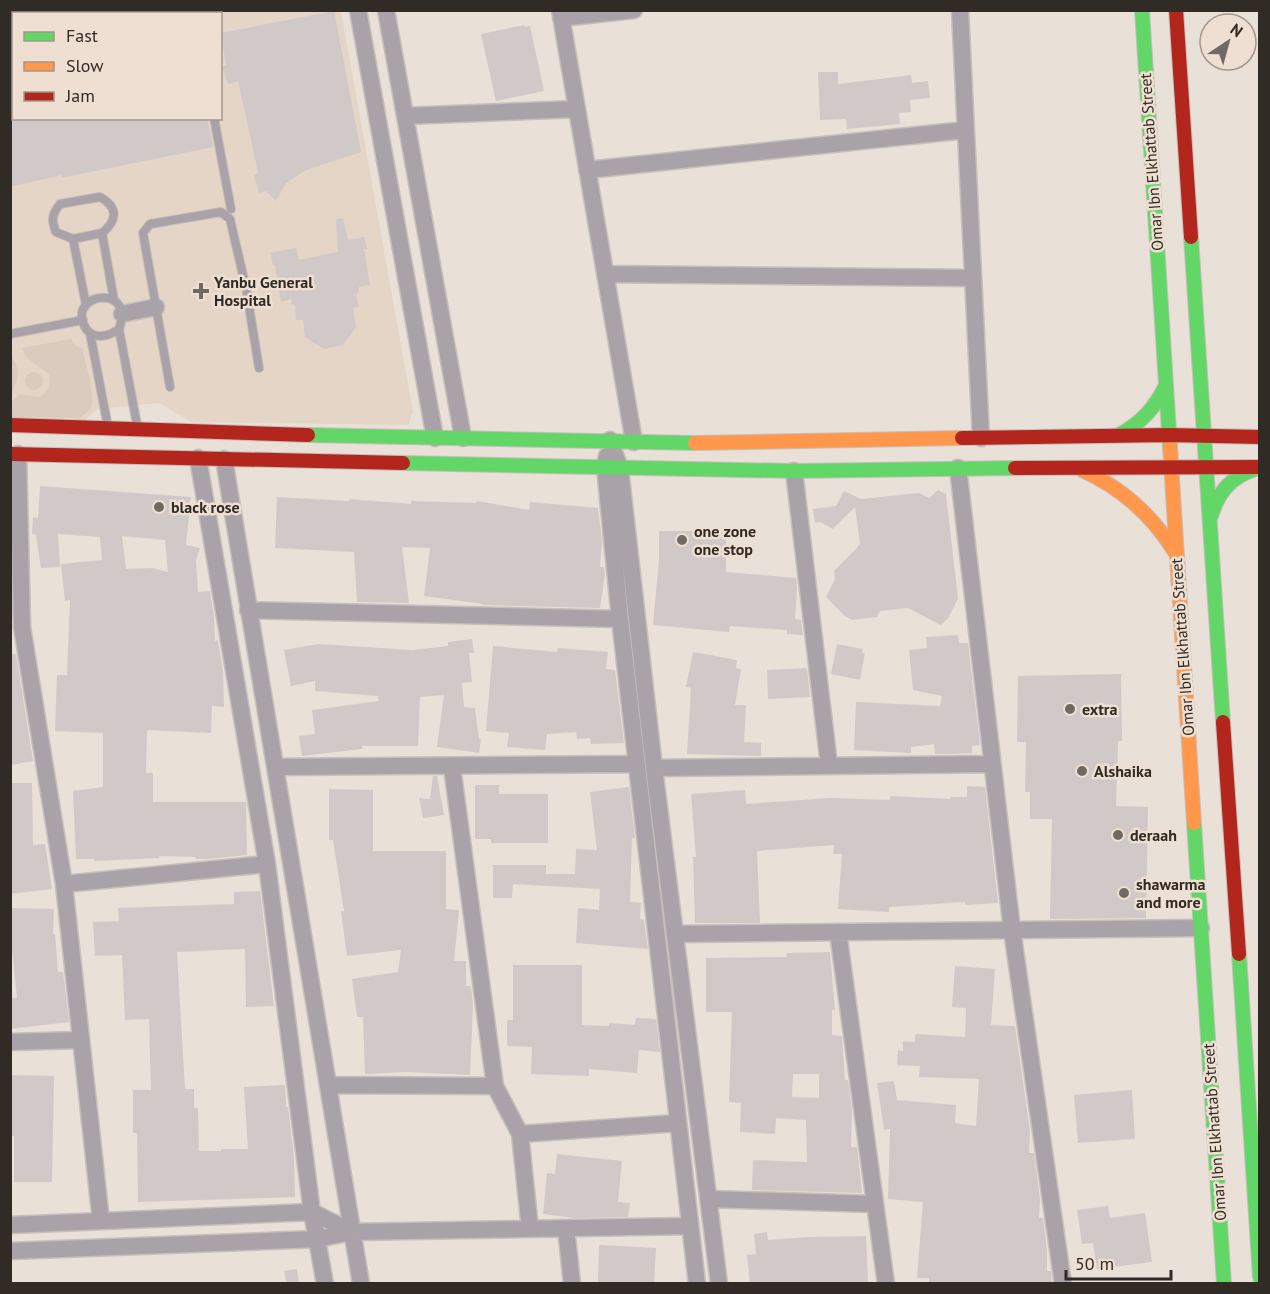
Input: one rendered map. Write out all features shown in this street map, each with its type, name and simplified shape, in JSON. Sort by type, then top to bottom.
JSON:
[{"type":"main road","name":"Omar Ibn Elkhattab Street","points":[[1142,10],[1224,1284]]},
{"type":"main road","name":"Omar Ibn Elkhattab Street","points":[[1176,10],[1204,435],[1204,466],[1260,1277]]},
{"type":"main road","points":[[1119,436],[1148,416],[1166,385]]},
{"type":"main road","points":[[1201,388],[1209,407],[1218,417],[1238,431],[1259,437]]},
{"type":"main road","points":[[10,425],[634,442],[1169,435],[1259,437]]},
{"type":"main road","points":[[701,442],[703,470]]},
{"type":"main road","points":[[14,454],[794,471],[1260,467]]},
{"type":"main road","points":[[1209,521],[1217,497],[1227,483],[1240,474],[1260,467]]},
{"type":"main road","points":[[1075,468],[1106,482],[1134,501],[1158,525],[1176,554]]},
{"type":"street","points":[[358,10],[435,438]]},
{"type":"street","points":[[386,10],[463,438]]},
{"type":"street","points":[[634,10],[561,14],[634,442]]},
{"type":"street","points":[[960,10],[981,438]]},
{"type":"street","points":[[405,116],[577,110]]},
{"type":"street","points":[[587,170],[966,130]]},
{"type":"street","points":[[605,274],[973,278]]},
{"type":"street","points":[[118,314],[156,307]]},
{"type":"street","points":[[610,440],[719,1284]]},
{"type":"street","points":[[14,454],[16,628],[64,884],[101,1221]]},
{"type":"street","points":[[198,458],[267,864],[312,1212],[325,1284]]},
{"type":"street","points":[[224,459],[361,1284]]},
{"type":"street","points":[[613,468],[620,619],[697,1284]]},
{"type":"street","points":[[958,468],[1012,930],[1063,1284]]},
{"type":"street","points":[[794,471],[829,765]]},
{"type":"street","points":[[248,610],[620,619]]},
{"type":"street","points":[[274,767],[637,764]]},
{"type":"street","points":[[654,768],[992,764]]},
{"type":"street","points":[[452,767],[495,1086],[520,1134],[530,1229]]},
{"type":"street","points":[[64,884],[267,864]]},
{"type":"street","points":[[675,934],[1201,928]]},
{"type":"street","points":[[838,932],[886,1284]]},
{"type":"street","points":[[10,1042],[81,1040]]},
{"type":"street","points":[[328,1084],[495,1086]]},
{"type":"street","points":[[520,1134],[678,1123]]},
{"type":"street","points":[[709,1199],[875,1204]]},
{"type":"street","points":[[10,1225],[312,1212],[352,1232]]},
{"type":"street","points":[[10,1251],[317,1239],[352,1232],[689,1226]]},
{"type":"street","points":[[566,1228],[572,1284]]},
{"type":"lane","points":[[214,120],[231,209]]},
{"type":"lane","points":[[100,197],[110,202],[114,219],[102,233],[73,239],[56,232],[52,223],[53,212],[60,204],[100,197]]},
{"type":"lane","points":[[170,387],[142,233],[150,224],[221,212],[230,219],[260,368]]},
{"type":"lane","points":[[102,233],[138,430]]},
{"type":"lane","points":[[73,239],[86,305]]},
{"type":"lane","points":[[108,429],[90,333],[84,325],[82,315],[86,305],[94,298],[104,297],[118,314]]},
{"type":"lane","points":[[90,333],[100,337],[111,335],[118,314]]},
{"type":"lane","points":[[10,334],[83,320]]},
{"type":"shaded area","name":"Yanbu General Hospital","points":[[11,11],[341,11],[413,412],[408,425],[192,422],[159,403],[98,409],[82,422],[11,420]]},
{"type":"shaded area","points":[[71,339],[77,347],[82,348],[91,387],[91,408],[80,418],[11,417],[10,404],[19,394],[40,397],[50,387],[49,374],[27,358],[22,348]]},
{"type":"shaded area","points":[[11,357],[18,370],[18,375],[11,393]]},
{"type":"shaded area","points":[[34,372],[40,375],[43,381],[40,387],[34,390],[28,387],[25,381],[28,375]]},
{"type":"building","points":[[334,11],[361,152],[306,170],[286,183],[276,201],[266,191],[259,193],[254,176],[258,172],[238,81],[228,84],[222,67],[226,65],[222,33]]},
{"type":"building","points":[[524,25],[525,27],[530,26],[544,91],[496,101],[481,34]]},
{"type":"building","points":[[818,72],[838,72],[838,84],[911,75],[912,83],[928,81],[930,98],[910,100],[911,112],[899,113],[900,124],[847,129],[846,119],[820,120]]},
{"type":"building","points":[[10,118],[12,120],[207,120],[213,147],[61,178],[61,175],[10,187]]},
{"type":"building","points":[[343,218],[348,240],[364,237],[370,285],[359,287],[359,292],[356,294],[359,307],[353,308],[356,327],[343,345],[324,349],[305,337],[303,320],[296,320],[295,305],[291,304],[291,299],[281,302],[275,266],[270,253],[296,248],[299,260],[338,252],[336,219]]},
{"type":"building","points":[[40,486],[191,497],[186,545],[200,548],[196,560],[198,592],[210,591],[215,641],[218,640],[223,671],[224,707],[212,706],[211,733],[147,730],[146,773],[153,773],[153,802],[246,802],[247,855],[207,859],[159,856],[160,858],[94,861],[94,859],[76,859],[73,791],[103,787],[103,733],[55,731],[57,675],[67,675],[70,600],[65,601],[61,564],[102,560],[100,537],[58,534],[60,567],[41,568],[36,535],[32,534],[33,517],[38,518]],"holes":[[[122,536],[165,540],[168,572],[152,568],[126,569]]]},
{"type":"building","points":[[938,490],[946,494],[958,599],[948,618],[941,625],[908,608],[880,611],[877,617],[852,620],[845,616],[826,597],[835,579],[834,571],[860,543],[855,507],[833,529],[820,522],[815,523],[813,509],[836,506],[844,491],[861,499],[919,493],[929,498]]},
{"type":"building","points":[[277,497],[411,504],[411,501],[476,503],[477,501],[529,510],[530,502],[598,508],[602,541],[600,567],[604,567],[605,574],[600,608],[483,605],[424,596],[430,548],[402,547],[409,603],[357,602],[354,552],[275,548]]},
{"type":"building","points":[[659,531],[726,531],[726,572],[796,578],[795,619],[801,620],[803,635],[787,634],[787,630],[730,626],[729,632],[653,625]]},
{"type":"building","points":[[958,635],[959,643],[968,643],[980,745],[972,746],[972,753],[948,754],[935,754],[934,744],[911,747],[911,753],[854,750],[856,702],[940,706],[942,696],[913,690],[909,650],[927,648],[926,637]]},
{"type":"building","points":[[472,639],[474,653],[469,653],[472,682],[462,683],[464,707],[475,708],[479,739],[481,739],[479,753],[437,747],[444,695],[420,697],[418,746],[362,746],[362,749],[302,756],[299,736],[315,734],[312,710],[379,701],[378,696],[315,691],[315,681],[291,686],[284,650],[318,644],[412,650],[448,646],[448,642]]},
{"type":"building","points":[[837,644],[863,649],[862,653],[865,653],[860,680],[831,674]]},
{"type":"building","points":[[493,646],[557,652],[558,648],[608,652],[606,669],[615,670],[624,743],[591,744],[590,738],[577,739],[576,732],[547,734],[545,750],[507,747],[509,733],[486,731]]},
{"type":"building","points":[[693,652],[737,660],[736,668],[741,669],[735,705],[746,705],[744,742],[761,743],[761,756],[687,754],[691,688],[686,687]]},
{"type":"building","points":[[10,654],[16,654],[33,761],[10,765]]},
{"type":"building","points":[[807,668],[810,697],[768,699],[767,670]]},
{"type":"building","points":[[1121,674],[1122,741],[1118,741],[1116,806],[1148,807],[1146,918],[1050,919],[1052,819],[1030,819],[1030,792],[1025,792],[1026,742],[1017,742],[1018,676]]},
{"type":"building","points":[[433,776],[437,776],[444,815],[423,818],[419,798],[430,799]]},
{"type":"building","points":[[10,783],[32,783],[33,845],[45,844],[52,889],[10,894]]},
{"type":"building","points":[[475,785],[499,785],[499,794],[548,794],[548,843],[491,843],[491,839],[475,839]]},
{"type":"building","points":[[967,786],[985,787],[998,903],[965,905],[965,902],[889,907],[889,912],[838,909],[842,854],[833,854],[834,845],[757,851],[760,923],[695,923],[693,857],[696,857],[691,794],[745,790],[746,804],[831,798],[890,800],[890,796],[950,799],[950,797],[967,797]]},
{"type":"building","points":[[629,787],[635,838],[632,838],[630,902],[641,903],[640,919],[644,920],[648,949],[576,943],[578,908],[599,910],[600,889],[513,884],[512,898],[493,898],[493,865],[546,865],[546,874],[575,874],[576,849],[597,850],[590,792]]},
{"type":"building","points":[[329,789],[373,790],[373,851],[446,851],[446,909],[459,910],[454,961],[466,961],[466,986],[471,986],[473,1005],[470,1075],[406,1072],[365,1074],[363,1017],[357,1017],[352,979],[398,972],[401,950],[347,956],[341,912],[344,911],[333,840],[329,840]]},
{"type":"building","points":[[260,891],[274,1006],[246,1007],[245,949],[177,952],[185,1089],[194,1089],[194,1108],[198,1108],[199,1151],[221,1151],[221,1149],[248,1149],[244,1087],[285,1085],[294,1157],[295,1197],[138,1202],[137,1133],[133,1133],[133,1090],[151,1090],[149,1019],[125,1020],[122,955],[95,956],[93,922],[119,921],[118,908],[234,904],[234,892]]},
{"type":"building","points":[[10,908],[54,909],[53,934],[55,934],[58,972],[63,972],[69,1022],[10,1029],[10,998],[17,998]]},
{"type":"building","points":[[830,952],[835,1010],[832,1010],[832,1035],[842,1036],[845,1080],[848,1080],[852,1112],[851,1147],[857,1147],[862,1193],[752,1190],[753,1160],[807,1162],[806,1120],[776,1118],[775,1134],[740,1132],[741,1103],[729,1102],[732,1012],[706,1012],[706,958],[787,957],[786,953]],"holes":[[[793,1074],[819,1074],[819,1098],[792,1097]]]},
{"type":"building","points":[[513,965],[582,965],[582,1025],[609,1026],[609,1023],[635,1025],[636,1018],[656,1019],[660,1052],[639,1050],[637,1073],[589,1069],[589,1076],[531,1074],[532,1047],[507,1046],[507,1020],[513,1020]]},
{"type":"building","points":[[955,966],[995,969],[991,1025],[1015,1026],[1030,1131],[1029,1153],[1034,1153],[1040,1199],[1039,1218],[1043,1218],[1047,1271],[1051,1271],[1052,1284],[929,1284],[929,1278],[917,1278],[923,1202],[888,1199],[890,1129],[884,1130],[877,1083],[894,1081],[897,1100],[956,1105],[955,1123],[976,1126],[979,1079],[919,1077],[920,1066],[897,1065],[898,1050],[903,1051],[903,1041],[915,1042],[915,1034],[965,1037],[966,1008],[952,1007]]},
{"type":"building","points":[[10,1075],[54,1076],[52,1182],[14,1182],[14,1136],[10,1136]]},
{"type":"building","points":[[1132,1090],[1135,1139],[1078,1143],[1074,1095]]},
{"type":"building","points":[[557,1154],[622,1161],[618,1202],[630,1203],[628,1217],[575,1218],[543,1214],[547,1173],[555,1174]]},
{"type":"building","points":[[1108,1206],[1110,1218],[1145,1213],[1152,1262],[1097,1269],[1093,1243],[1082,1244],[1077,1210]]},
{"type":"building","points":[[767,1232],[768,1240],[866,1236],[868,1283],[750,1284],[747,1255],[756,1254],[754,1234]]},
{"type":"building","points":[[599,1245],[656,1248],[654,1284],[598,1284]]},
{"type":"building","points":[[297,1269],[299,1284],[287,1284],[284,1271]]},
{"type":"traffic: fast","points":[[1142,10],[1170,447]]},
{"type":"traffic: fast","points":[[1191,237],[1223,722]]},
{"type":"traffic: fast","points":[[1119,435],[1147,414],[1166,385]]},
{"type":"traffic: fast","points":[[308,435],[695,443]]},
{"type":"traffic: fast","points":[[403,463],[794,471],[1015,468]]},
{"type":"traffic: fast","points":[[1211,516],[1218,499],[1227,486],[1255,469]]},
{"type":"traffic: fast","points":[[1194,823],[1224,1284]]},
{"type":"traffic: fast","points":[[1239,954],[1260,1277]]},
{"type":"traffic: slow","points":[[695,443],[962,438]]},
{"type":"traffic: slow","points":[[1170,447],[1194,823]]},
{"type":"traffic: slow","points":[[1082,470],[1110,485],[1135,504],[1156,526],[1175,552]]},
{"type":"traffic: jam","points":[[1176,10],[1191,237]]},
{"type":"traffic: jam","points":[[10,425],[308,435]]},
{"type":"traffic: jam","points":[[962,438],[1169,435],[1260,437]]},
{"type":"traffic: jam","points":[[10,454],[403,463]]},
{"type":"traffic: jam","points":[[1015,468],[1260,467]]},
{"type":"traffic: jam","points":[[1223,722],[1239,954]]},
{"type":"place","name":"Yanbu General Hospital","points":[[201,291]]},
{"type":"place","name":"black rose","points":[[159,507]]},
{"type":"place","name":"one zone one stop","points":[[682,540]]},
{"type":"place","name":"extra","points":[[1070,709]]},
{"type":"place","name":"Alshaika","points":[[1082,771]]},
{"type":"place","name":"deraah","points":[[1118,835]]},
{"type":"place","name":"shawarma and more","points":[[1124,893]]}]
